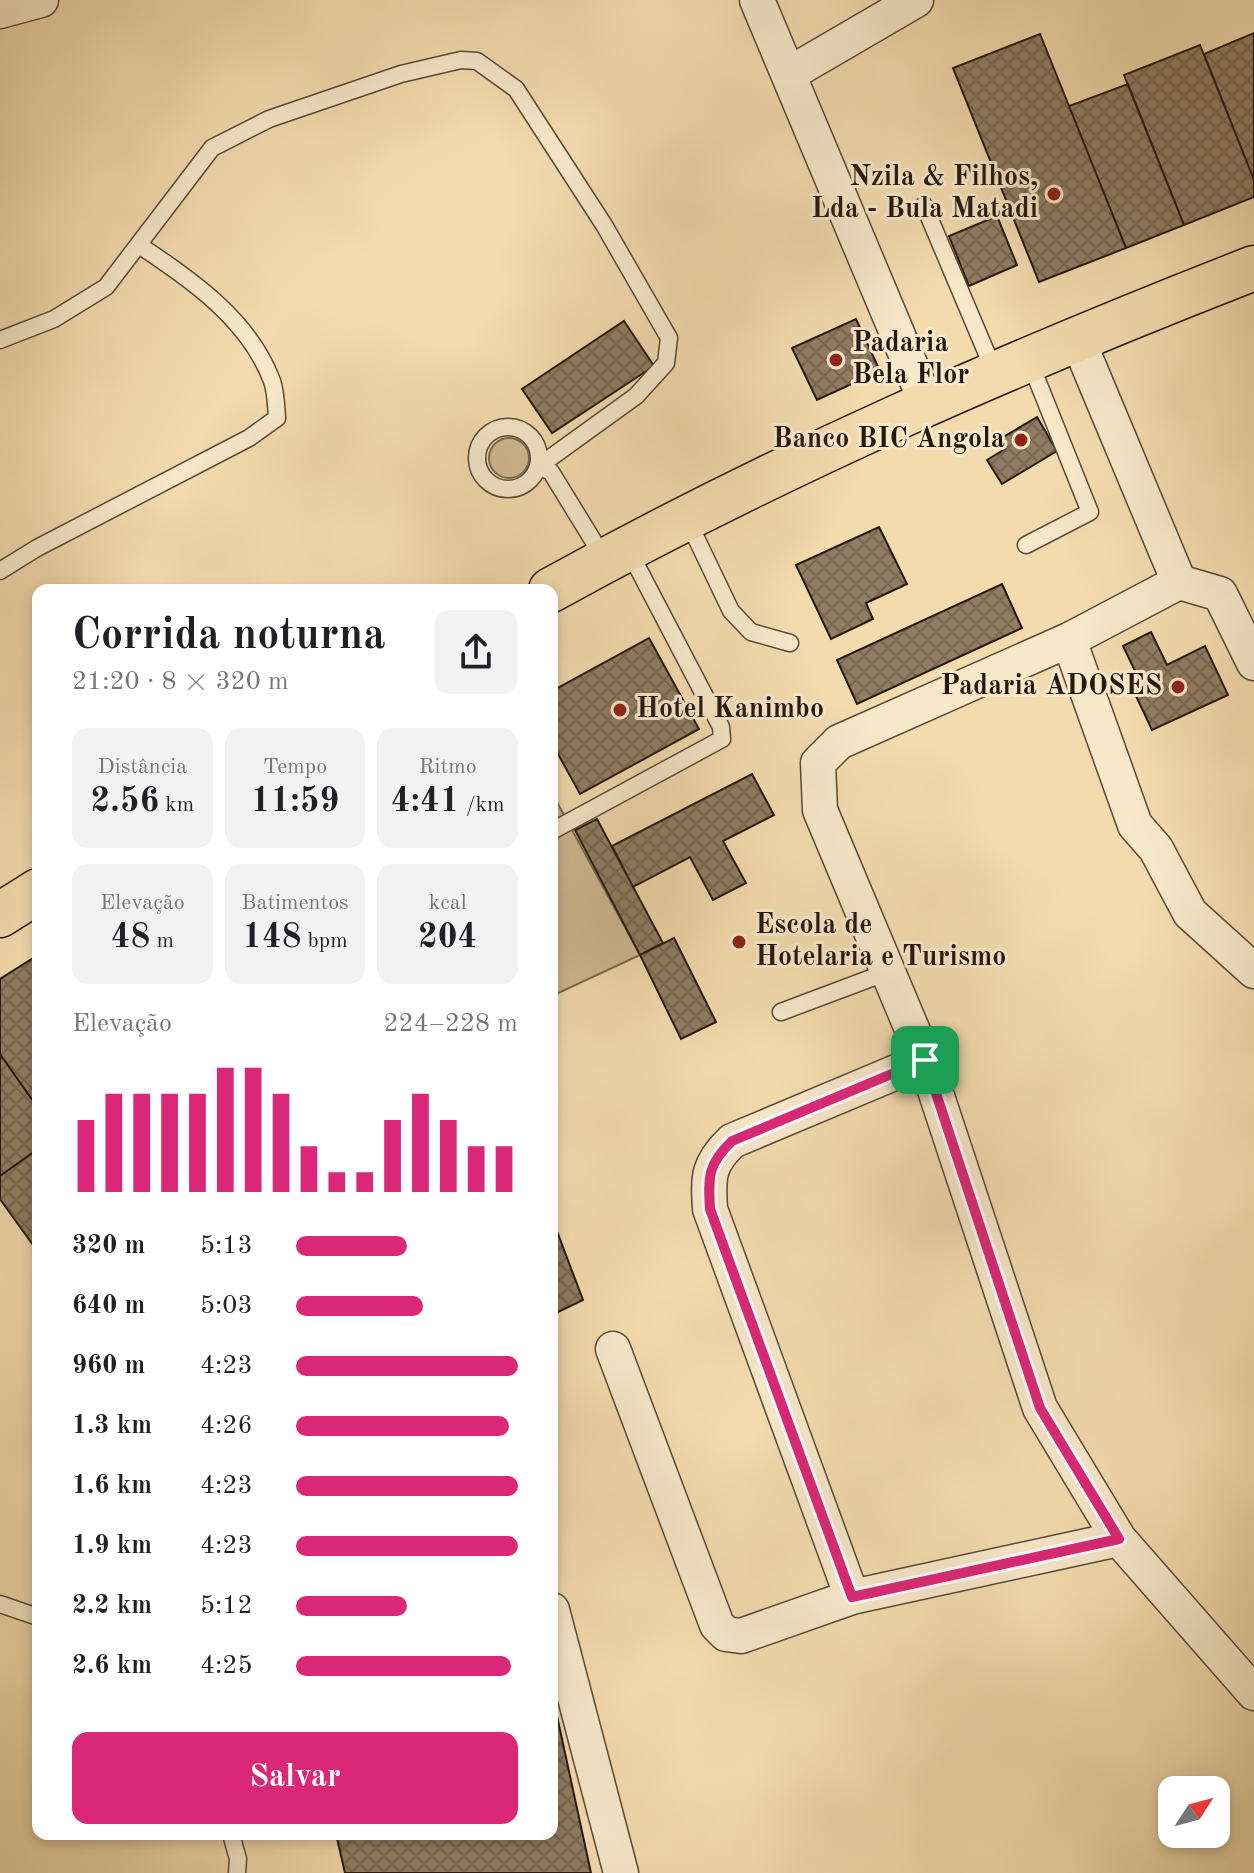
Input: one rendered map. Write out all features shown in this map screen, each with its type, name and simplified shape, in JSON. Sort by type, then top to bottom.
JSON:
[{"type":"main road","points":[[558,586],[687,518],[926,402],[1254,268]]},
{"type":"main road","points":[[0,915],[32,895]]},
{"type":"street","points":[[0,11],[41,0]]},
{"type":"street","points":[[757,0],[926,402]]},
{"type":"street","points":[[789,74],[916,0]]},
{"type":"street","points":[[1077,338],[1179,582]]},
{"type":"street","points":[[1254,663],[1220,594],[1179,582],[1069,640],[839,742],[818,763],[820,810],[925,1060],[1040,1408],[1119,1539],[1254,1693]]},
{"type":"street","points":[[1069,640],[1135,825],[1156,849],[1190,913],[1254,971]]},
{"type":"street","points":[[852,1597],[710,1209],[708,1186],[713,1159],[732,1141],[925,1060]]},
{"type":"street","points":[[613,1349],[717,1625],[726,1634],[741,1636],[852,1597],[1119,1539]]},
{"type":"street","points":[[558,1633],[621,1873]]},
{"type":"lane","points":[[0,340],[54,319],[106,287],[212,148],[269,119],[401,74],[461,60],[477,61],[516,89],[604,225],[669,338],[666,363],[636,396],[562,453],[539,466],[551,472],[617,554],[721,727],[722,739],[558,828]]},
{"type":"lane","points":[[924,205],[1090,512],[1026,545]]},
{"type":"lane","points":[[0,571],[37,548],[249,438],[277,418],[273,383],[253,344],[195,282],[139,245]]},
{"type":"lane","points":[[687,518],[731,611],[751,632],[790,643]]},
{"type":"lane","points":[[781,1012],[890,971]]},
{"type":"lane","points":[[0,1604],[32,1615]]},
{"type":"lane","points":[[233,1840],[238,1859],[237,1873]]},
{"type":"shaded area","points":[[509,438],[523,444],[529,458],[523,472],[509,478],[495,472],[489,458],[495,444]]},
{"type":"shaded area","points":[[558,804],[640,955],[558,993]]},
{"type":"building","points":[[1254,33],[1254,180],[1204,54]]},
{"type":"building","name":"Nzila & Filhos, Lda - Bula Matadi","points":[[1040,34],[1126,248],[1039,282],[953,68]]},
{"type":"building","points":[[1200,45],[1254,180],[1254,197],[1184,225],[1124,75]]},
{"type":"building","points":[[1128,84],[1184,225],[1126,248],[1069,106]]},
{"type":"building","points":[[997,216],[1017,265],[969,286],[949,236]]},
{"type":"building","name":"Padaria Bela Flor","points":[[856,319],[880,371],[817,400],[792,348]]},
{"type":"building","points":[[624,321],[654,366],[552,433],[522,389]]},
{"type":"building","points":[[1037,417],[1057,451],[1002,484],[987,460],[1005,449],[1000,439]]},
{"type":"building","points":[[879,527],[907,584],[866,603],[873,619],[831,639],[796,565]]},
{"type":"building","points":[[1002,584],[1022,628],[857,704],[837,660]]},
{"type":"building","name":"Padaria ADOSES","points":[[1151,632],[1167,665],[1205,646],[1228,695],[1152,730],[1128,679],[1137,675],[1123,646]]},
{"type":"building","name":"Hotel Kanimbo","points":[[649,638],[699,729],[580,794],[558,754],[558,688]]},
{"type":"building","points":[[752,774],[774,815],[723,841],[746,883],[713,900],[690,857],[633,887],[612,846]]},
{"type":"building","points":[[597,819],[663,943],[640,955],[575,830]]},
{"type":"building","points":[[674,938],[716,1022],[681,1039],[640,955]]},
{"type":"building","points":[[32,959],[32,1099],[0,1054],[0,979]]},
{"type":"building","points":[[0,1054],[32,1099],[32,1153],[0,1176]]},
{"type":"building","points":[[32,1153],[32,1244],[0,1199],[0,1176]]},
{"type":"building","points":[[558,1234],[583,1300],[558,1312]]},
{"type":"building","points":[[558,1721],[591,1873],[345,1873],[337,1840],[558,1840]]},
{"type":"place","name":"Nzila & Filhos, Lda - Bula Matadi","points":[[1054,194]]},
{"type":"place","name":"Padaria Bela Flor","points":[[836,360]]},
{"type":"place","name":"Banco BIC Angola","points":[[1021,440]]},
{"type":"place","name":"Padaria ADOSES","points":[[1178,687]]},
{"type":"place","name":"Hotel Kanimbo","points":[[620,710]]},
{"type":"place","name":"Escola de Hotelaria e Turismo","points":[[739,942]]},
{"type":"route","points":[[925,1060],[1040,1408],[1119,1539],[852,1597],[710,1209],[708,1186],[713,1159],[732,1141],[925,1060]]}]
